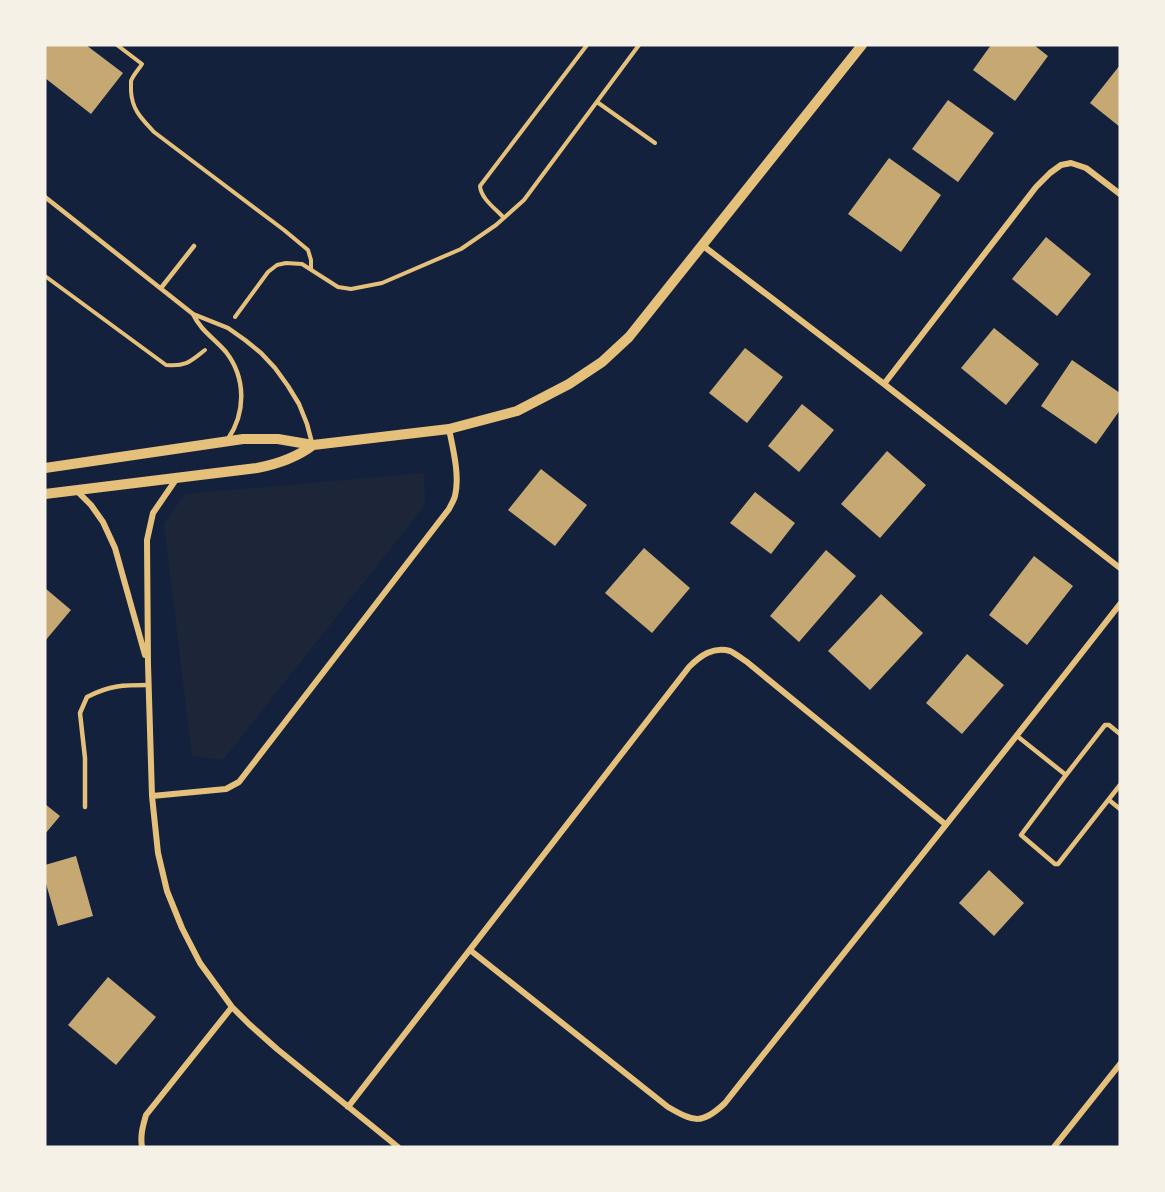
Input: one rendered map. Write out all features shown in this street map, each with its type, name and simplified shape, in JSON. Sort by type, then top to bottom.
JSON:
[{"type":"street","points":[[45,468],[252,438],[278,439],[313,445],[449,429],[517,411],[569,384],[602,362],[629,337],[862,45]]},
{"type":"street","points":[[884,384],[1050,172],[1061,165],[1071,163],[1086,168],[1120,194]]},
{"type":"street","points":[[702,245],[1120,568]]},
{"type":"street","points":[[152,796],[226,789],[239,782],[449,509],[455,497],[456,468],[449,429]]},
{"type":"street","points":[[45,494],[274,465],[303,453],[313,445]]},
{"type":"street","points":[[178,477],[153,513],[147,540],[152,796],[158,853],[167,891],[200,963],[232,1007],[270,1042],[398,1147]]},
{"type":"street","points":[[76,490],[91,505],[115,548],[148,664]]},
{"type":"street","points":[[470,950],[668,1107],[691,1118],[702,1119],[713,1114],[725,1103],[1120,604]]},
{"type":"street","points":[[348,1107],[689,668],[701,656],[713,650],[729,651],[747,662],[945,824]]},
{"type":"street","points":[[142,1147],[142,1127],[146,1114],[232,1007]]},
{"type":"street","points":[[1054,1147],[1120,1064]]},
{"type":"street","points":[[1115,1071],[1120,1079]]},
{"type":"lane","points":[[45,197],[193,314],[228,328],[261,353],[275,368],[299,404],[313,445]]},
{"type":"lane","points":[[161,288],[194,246]]},
{"type":"lane","points":[[193,314],[198,325],[232,361],[238,373],[242,397],[238,420],[226,441]]},
{"type":"lane","points":[[85,807],[85,758],[80,713],[87,697],[102,689],[122,685],[149,685]]},
{"type":"lane","points":[[1120,734],[1106,725],[1021,835],[1056,864],[1060,863],[1120,785]]},
{"type":"lane","points":[[1017,736],[1066,775]]},
{"type":"lane","points":[[1108,800],[1120,809]]},
{"type":"path","points":[[117,45],[142,64],[131,81],[131,97],[140,118],[154,132],[308,250],[311,270]]},
{"type":"path","points":[[504,218],[486,199],[480,186],[587,45]]},
{"type":"path","points":[[228,328],[249,296],[268,272],[277,265],[302,264],[338,287],[351,290],[382,283],[461,249],[504,218],[524,200],[639,45]]},
{"type":"path","points":[[597,102],[654,143]]},
{"type":"path","points":[[45,276],[166,365],[186,364],[216,342]]},
{"type":"shaded area","points":[[424,473],[425,505],[223,760],[192,756],[164,524],[185,494]]},
{"type":"building","points":[[45,45],[86,45],[123,73],[91,114],[45,78]]},
{"type":"building","points":[[991,45],[1034,45],[1048,56],[1015,101],[973,70]]},
{"type":"building","points":[[1120,65],[1120,127],[1090,103]]},
{"type":"building","points":[[948,100],[994,133],[958,182],[912,149]]},
{"type":"building","points":[[889,158],[941,195],[901,252],[848,214]]},
{"type":"building","points":[[1046,237],[1091,274],[1057,316],[1012,279]]},
{"type":"building","points":[[994,328],[1039,364],[1006,405],[961,368]]},
{"type":"building","points":[[745,348],[783,377],[747,423],[709,393]]},
{"type":"building","points":[[1072,360],[1120,393],[1120,410],[1096,444],[1041,406]]},
{"type":"building","points":[[802,404],[834,430],[799,472],[768,446]]},
{"type":"building","points":[[887,451],[926,485],[880,538],[841,504]]},
{"type":"building","points":[[541,469],[587,505],[555,546],[508,510]]},
{"type":"building","points":[[755,492],[795,523],[771,554],[730,523]]},
{"type":"building","points":[[644,548],[690,588],[652,633],[605,593]]},
{"type":"building","points":[[826,550],[856,576],[799,642],[770,616]]},
{"type":"building","points":[[1034,556],[1073,586],[1027,645],[989,615]]},
{"type":"building","points":[[45,588],[71,610],[45,641]]},
{"type":"building","points":[[881,594],[923,633],[870,690],[828,651]]},
{"type":"building","points":[[967,654],[1004,685],[962,734],[926,703]]},
{"type":"building","points":[[45,804],[60,816],[45,834]]},
{"type":"building","points":[[76,856],[93,916],[58,926],[45,880],[45,865]]},
{"type":"building","points":[[989,870],[1024,903],[994,936],[959,903]]},
{"type":"building","points":[[108,977],[156,1017],[116,1065],[68,1025]]}]
